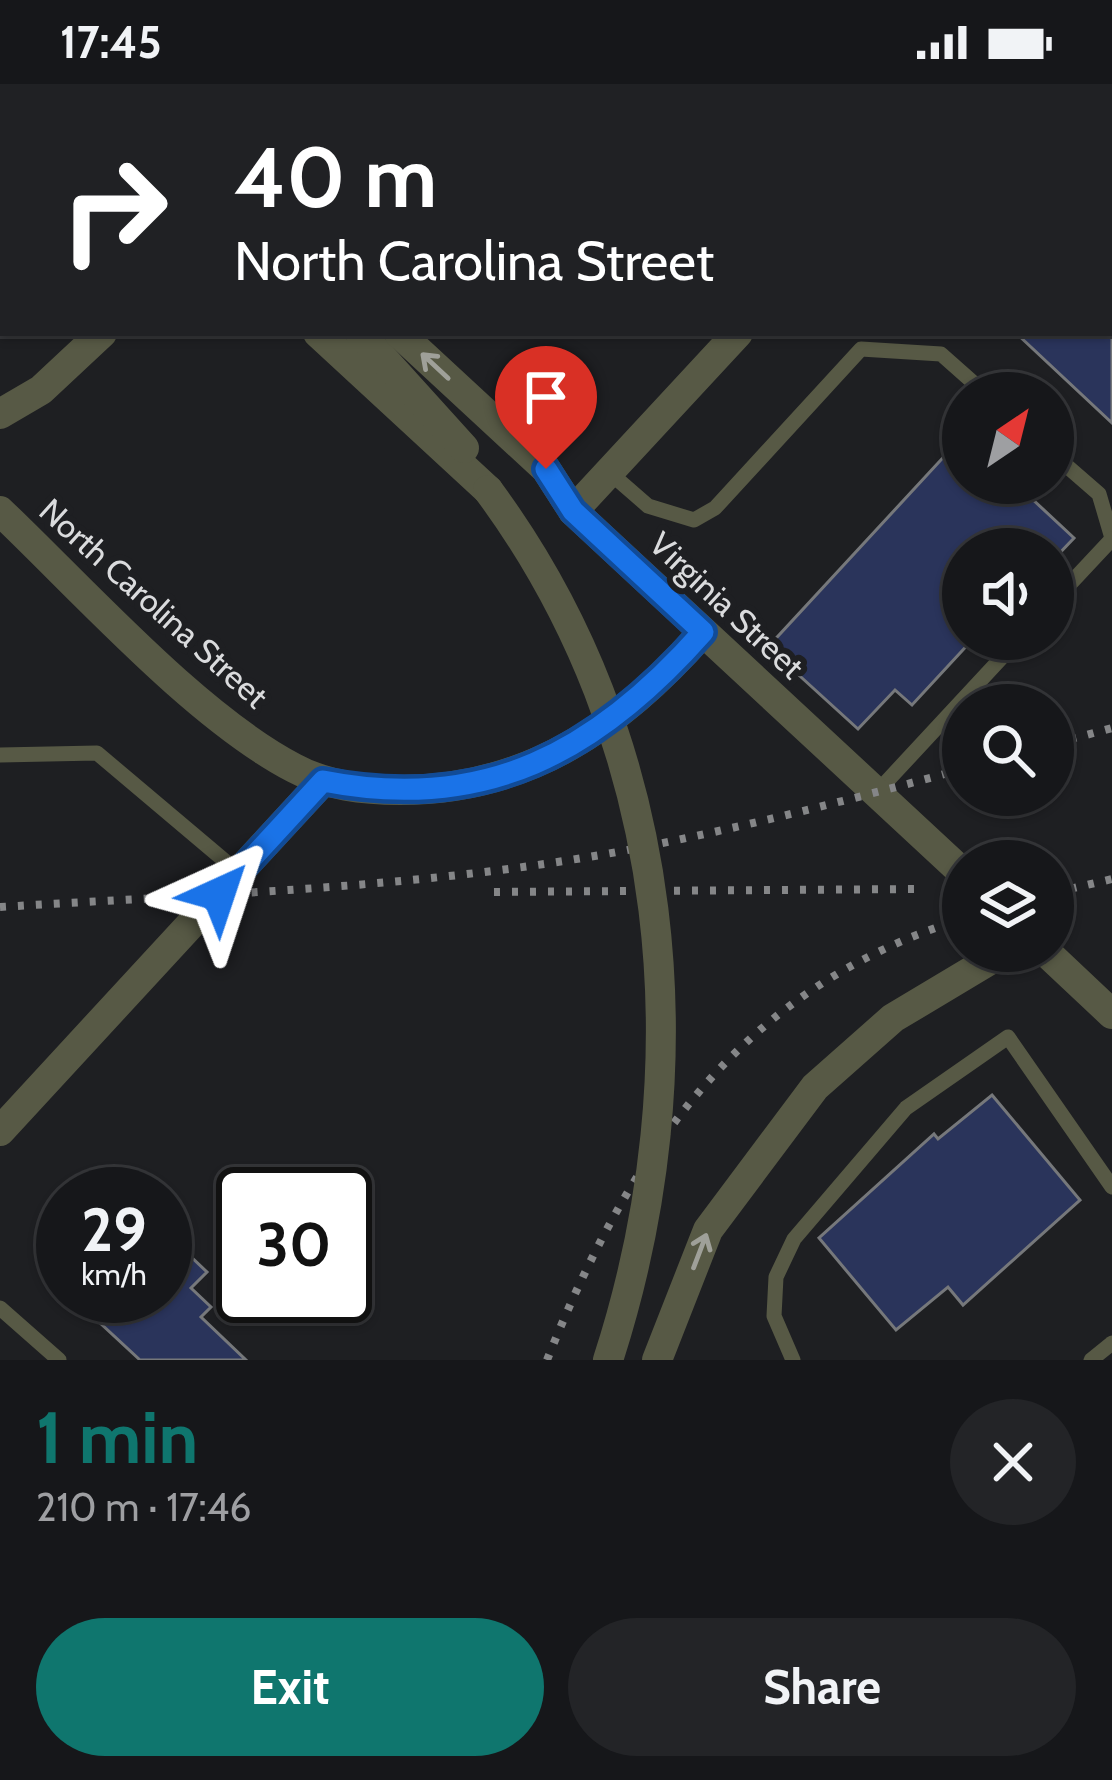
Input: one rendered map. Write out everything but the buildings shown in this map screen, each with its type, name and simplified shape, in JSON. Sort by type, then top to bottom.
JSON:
[{"type":"street","points":[[0,413],[41,390],[99,336]]},
{"type":"street","points":[[321,336],[488,490]]},
{"type":"street","points":[[573,511],[734,336]]},
{"type":"street","points":[[379,339],[465,450],[544,574],[594,677],[637,809],[657,921],[664,1005],[658,1144],[637,1262],[608,1360]]},
{"type":"street","name":"Virginia Street","points":[[379,339],[546,469],[573,511],[942,853]]},
{"type":"street","name":"North Carolina Street","points":[[0,511],[226,724],[323,781],[368,790],[475,785],[541,763],[620,715],[703,632]]},
{"type":"street","points":[[0,1131],[323,781]]},
{"type":"street","points":[[657,1360],[708,1230],[815,1088],[893,1018],[970,972]]},
{"type":"street","points":[[1067,972],[1112,1014]]},
{"type":"lane","points":[[609,472],[648,506],[694,520],[715,508],[861,349],[941,354],[961,372]]},
{"type":"lane","points":[[1074,472],[1099,494],[1112,538],[1074,579]]},
{"type":"lane","points":[[877,792],[1000,660]]},
{"type":"lane","points":[[0,754],[97,753],[238,872]]},
{"type":"lane","points":[[794,1360],[774,1316],[776,1277],[794,1239],[906,1108],[1008,1037],[1112,1186]]},
{"type":"lane","points":[[0,1308],[59,1360]]},
{"type":"lane","points":[[1091,1360],[1112,1343]]},
{"type":"railway","points":[[1074,738],[1112,728]]},
{"type":"railway","points":[[0,907],[310,888],[541,864],[704,834],[942,775]]},
{"type":"railway","points":[[1074,888],[1112,879]]},
{"type":"railway","points":[[494,892],[921,889]]},
{"type":"railway","points":[[547,1360],[615,1214],[656,1148],[702,1088],[755,1034],[816,987],[885,949],[942,927]]},
{"type":"route","points":[[219,894],[323,781],[368,790],[447,788],[475,785],[541,763],[580,744],[620,715],[703,632],[573,511],[546,469]]}]
